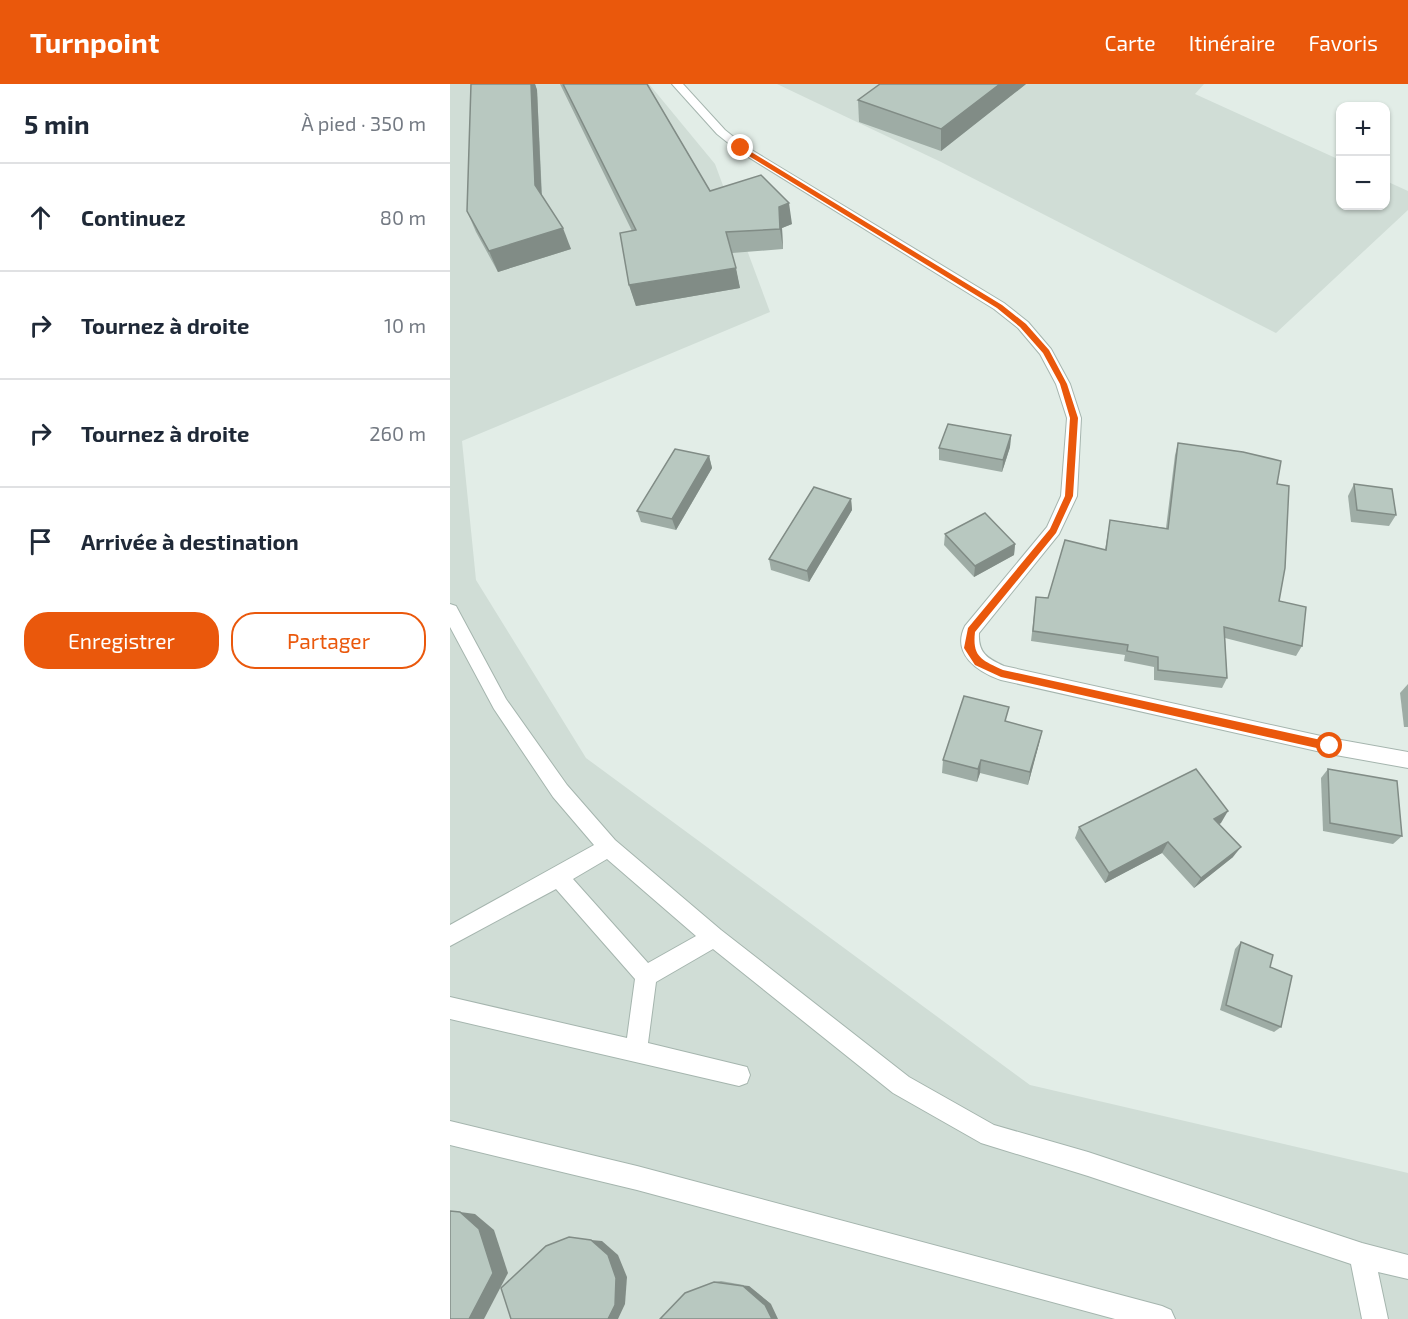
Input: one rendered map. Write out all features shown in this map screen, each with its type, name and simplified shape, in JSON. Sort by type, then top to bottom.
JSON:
[{"type":"street","points":[[677,84],[721,132],[741,148],[999,306],[1023,325],[1046,351],[1064,384],[1074,418],[1069,496],[1053,530],[971,631],[969,648],[978,663],[1001,673],[1330,746],[1408,760]]},
{"type":"street","points":[[450,612],[500,704],[560,791],[608,847],[714,937],[901,1085],[989,1135],[1088,1164],[1362,1255],[1408,1266]]},
{"type":"street","points":[[450,936],[558,878],[608,847]]},
{"type":"street","points":[[558,878],[646,976],[636,1051]]},
{"type":"street","points":[[646,976],[714,937]]},
{"type":"street","points":[[450,1008],[739,1075]]},
{"type":"street","points":[[450,1133],[637,1178],[1162,1319]]},
{"type":"street","points":[[1362,1255],[1375,1319]]},
{"type":"shaded area","points":[[450,84],[649,84],[715,164],[770,312],[462,441],[476,580],[586,758],[1030,1085],[1408,1173],[1408,1319],[450,1319]]},
{"type":"shaded area","points":[[777,84],[1204,84],[1195,94],[1336,158],[1336,210],[1390,210],[1390,183],[1408,191],[1408,210],[1276,333],[941,162]]},
{"type":"building","points":[[471,84],[531,84],[535,185],[563,228],[489,251],[467,211]]},
{"type":"building","points":[[563,84],[647,84],[710,191],[761,175],[789,203],[779,207],[780,229],[726,232],[736,268],[629,285],[620,233],[636,230]]},
{"type":"building","points":[[880,84],[1000,84],[941,129],[858,100]]},
{"type":"building","points":[[948,424],[1011,435],[1003,460],[939,448]]},
{"type":"building","points":[[1178,443],[1243,452],[1281,461],[1277,484],[1289,486],[1285,568],[1279,601],[1306,607],[1302,646],[1224,627],[1227,678],[1158,670],[1158,657],[1127,651],[1128,645],[1033,631],[1036,597],[1048,598],[1065,540],[1106,550],[1110,520],[1168,529]]},
{"type":"building","points":[[675,449],[709,456],[672,519],[637,511]]},
{"type":"building","points":[[1354,484],[1392,489],[1396,515],[1357,510]]},
{"type":"building","points":[[814,487],[851,499],[807,571],[769,559]]},
{"type":"building","points":[[985,513],[1015,544],[975,566],[945,534]]},
{"type":"building","points":[[964,696],[1009,707],[1005,721],[1042,731],[1030,772],[981,760],[978,769],[943,760]]},
{"type":"building","points":[[1196,769],[1228,811],[1214,819],[1241,847],[1201,878],[1168,842],[1109,873],[1079,827]]},
{"type":"building","points":[[1328,769],[1397,781],[1402,836],[1330,823]]},
{"type":"building","points":[[1241,942],[1273,955],[1270,967],[1292,976],[1281,1027],[1226,1005]]},
{"type":"building","points":[[450,1211],[460,1212],[479,1229],[493,1273],[469,1319],[450,1319]]},
{"type":"building","points":[[569,1237],[591,1240],[608,1255],[616,1278],[615,1305],[608,1319],[511,1319],[501,1288],[546,1246]]},
{"type":"building","points":[[714,1282],[743,1286],[765,1305],[772,1319],[660,1319],[685,1293]]},
{"type":"route","points":[[741,148],[999,306],[1023,325],[1046,351],[1064,384],[1074,418],[1069,496],[1053,530],[971,631],[969,648],[978,663],[1001,673],[1330,746]]}]
